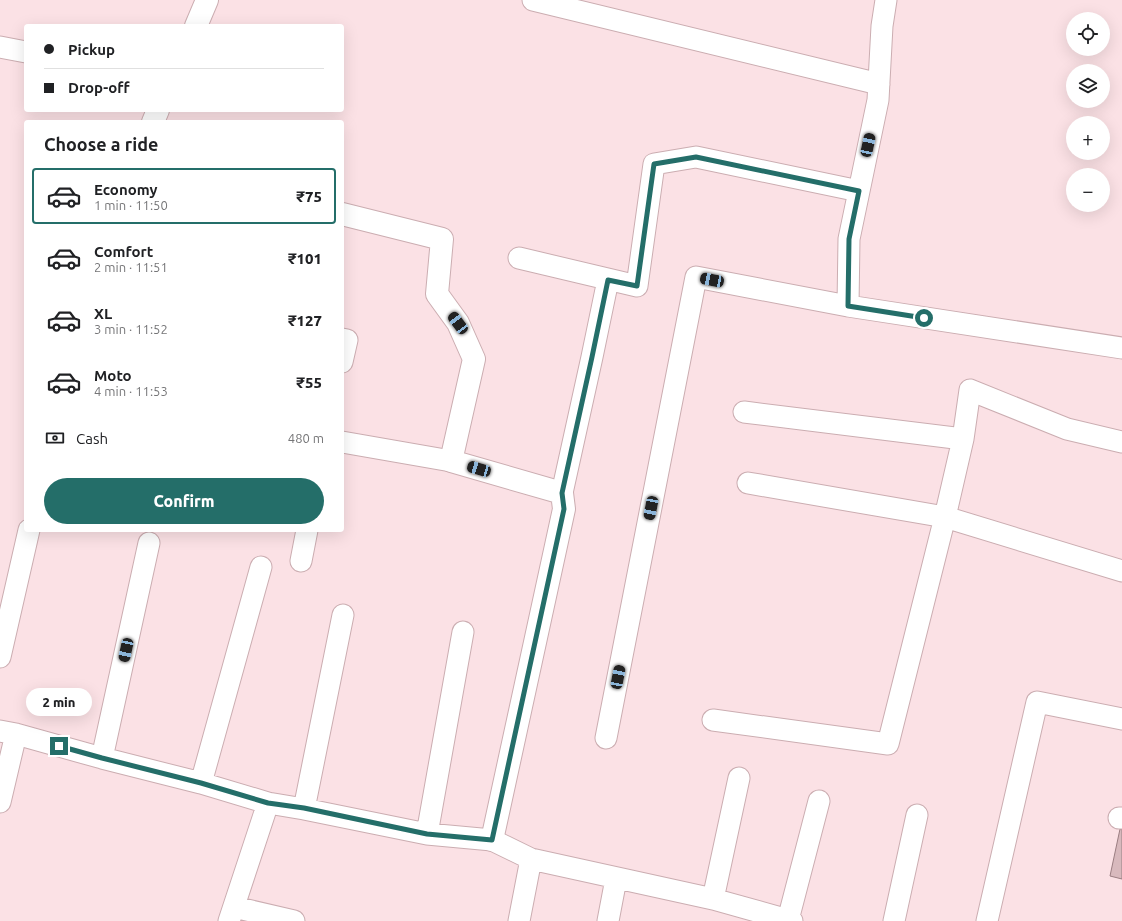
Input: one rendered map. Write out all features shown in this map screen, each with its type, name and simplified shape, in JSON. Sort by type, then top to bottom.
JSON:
[{"type":"street","points":[[197,24],[207,0]]},
{"type":"street","points":[[533,0],[879,84]]},
{"type":"street","points":[[848,306],[849,239],[878,100],[882,26],[886,0]]},
{"type":"street","points":[[0,47],[24,52]]},
{"type":"street","points":[[519,258],[637,286],[654,164],[696,157],[859,191]]},
{"type":"street","points":[[344,214],[442,239],[437,294],[458,323],[474,359],[451,461]]},
{"type":"street","points":[[606,738],[696,277],[848,306],[1122,348]]},
{"type":"street","points":[[492,840],[564,509],[562,493],[608,280]]},
{"type":"street","points":[[344,339],[347,340],[344,353]]},
{"type":"street","points":[[713,720],[888,744],[945,517],[963,439],[970,390],[1067,430],[1122,442]]},
{"type":"street","points":[[744,412],[963,439]]},
{"type":"street","points":[[344,442],[451,461],[562,493]]},
{"type":"street","points":[[748,483],[945,517],[1122,570]]},
{"type":"street","points":[[0,657],[29,532]]},
{"type":"street","points":[[301,561],[307,532]]},
{"type":"street","points":[[102,758],[149,543]]},
{"type":"street","points":[[201,783],[261,567]]},
{"type":"street","points":[[304,808],[343,615]]},
{"type":"street","points":[[427,834],[463,632]]},
{"type":"street","points":[[987,921],[1037,702],[1122,719]]},
{"type":"street","points":[[0,802],[8,732],[201,783],[268,803],[304,808],[427,834],[492,840],[531,859],[616,879],[713,899],[790,920],[819,800]]},
{"type":"street","points":[[713,899],[739,778]]},
{"type":"street","points":[[268,803],[232,914],[294,921]]},
{"type":"street","points":[[894,921],[917,815]]},
{"type":"street","points":[[519,921],[531,859]]},
{"type":"street","points":[[608,921],[616,879]]},
{"type":"building","points":[[1120,829],[1122,829],[1122,879],[1110,876]]},
{"type":"route","points":[[59,746],[201,783],[268,803],[304,808],[427,834],[492,840],[564,509],[562,493],[608,280],[637,286],[654,164],[696,157],[859,191],[849,239],[848,306],[924,318]]}]
